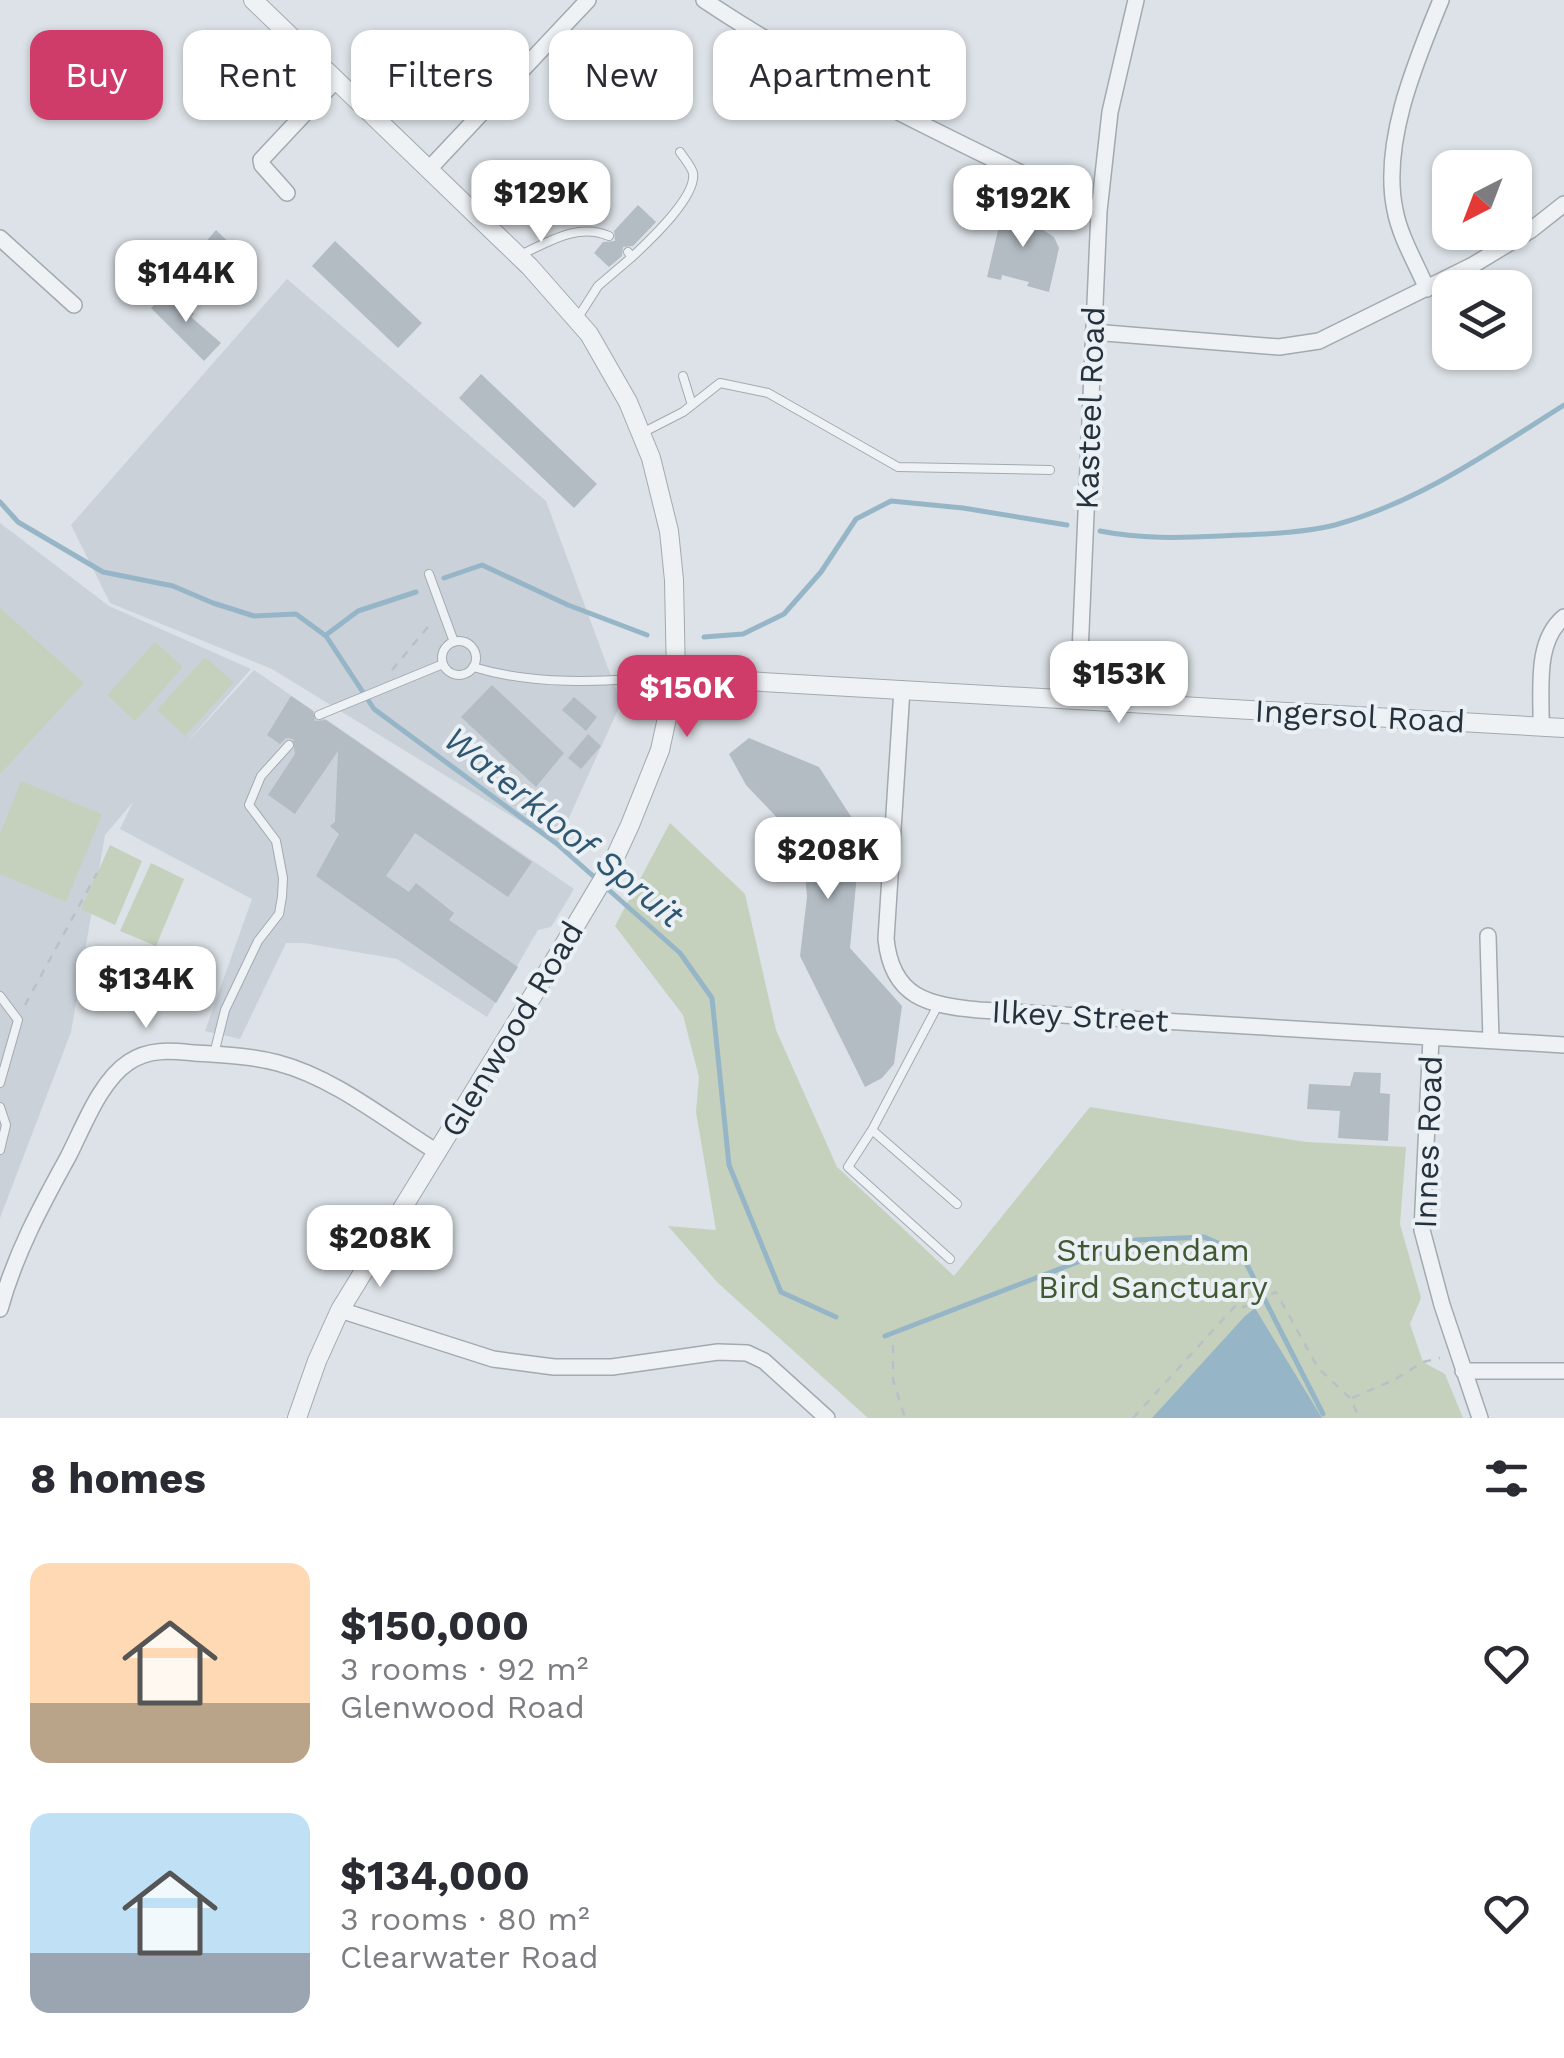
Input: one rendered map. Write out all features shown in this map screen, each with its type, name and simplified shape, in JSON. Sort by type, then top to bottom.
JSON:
[{"type":"street","name":"Glenwood Road","points":[[252,0],[518,256],[577,319],[615,376],[642,433],[670,538],[676,676],[660,750],[611,866],[340,1310],[297,1418]]},
{"type":"street","points":[[428,169],[588,0]]},
{"type":"street","points":[[704,0],[820,71],[1099,211]]},
{"type":"street","name":"Kasteel Road","points":[[1078,700],[1099,211],[1110,112],[1136,0]]},
{"type":"street","points":[[1427,288],[1398,222],[1392,186],[1400,116],[1441,0]]},
{"type":"street","points":[[287,193],[261,160],[335,81]]},
{"type":"street","points":[[1093,332],[1297,346],[1319,341],[1498,250],[1564,204]]},
{"type":"street","points":[[0,238],[74,305]]},
{"type":"street","points":[[1540,726],[1544,650],[1549,634],[1564,617]]},
{"type":"street","name":"Ingersol Road","points":[[676,676],[1564,728]]},
{"type":"street","name":"Ilkey Street","points":[[902,688],[887,948],[900,981],[918,998],[938,1005],[979,1010],[1564,1045]]},
{"type":"street","points":[[1488,936],[1491,1040]]},
{"type":"street","name":"Innes Road","points":[[1430,1038],[1422,1230],[1480,1418]]},
{"type":"street","points":[[0,1309],[29,1227],[117,1073],[138,1057],[160,1050],[214,1054],[262,1059],[308,1073],[436,1152]]},
{"type":"street","points":[[340,1310],[493,1359],[554,1367],[626,1366],[718,1352],[747,1353],[764,1360],[827,1418]]},
{"type":"street","points":[[1461,1363],[1564,1371]]},
{"type":"lane","points":[[577,319],[598,286],[671,217],[693,178],[680,152]]},
{"type":"lane","points":[[518,256],[578,231],[609,236]]},
{"type":"lane","points":[[684,376],[692,405]]},
{"type":"lane","points":[[642,433],[692,405],[720,383],[768,394],[898,466],[1050,470]]},
{"type":"lane","points":[[429,574],[454,642]]},
{"type":"lane","points":[[473,667],[476,658],[472,648],[462,642],[454,642],[444,651],[448,671],[458,675],[473,667],[512,677],[596,682],[676,676]]},
{"type":"lane","points":[[319,715],[444,664]]},
{"type":"lane","points":[[214,1054],[219,1025],[232,992],[262,933],[279,914],[283,878],[276,841],[249,805],[261,776],[289,746]]},
{"type":"lane","points":[[0,996],[18,1020],[0,1083]]},
{"type":"lane","points":[[938,1005],[872,1130],[848,1167],[950,1259]]},
{"type":"lane","points":[[0,1107],[6,1125],[0,1150]]},
{"type":"lane","points":[[872,1130],[957,1204]]},
{"type":"path","points":[[386,688],[384,680],[436,617],[443,614]]},
{"type":"path","points":[[18,1020],[97,874]]},
{"type":"path","points":[[1133,1418],[1237,1304],[1244,1307],[1276,1292],[1318,1368],[1351,1399],[1359,1418]]},
{"type":"path","points":[[893,1346],[893,1380],[905,1418]]},
{"type":"path","points":[[1351,1399],[1423,1362],[1461,1363]]},
{"type":"shaded area","points":[[287,279],[546,501],[621,703],[557,844],[272,669],[110,603],[71,525]]},
{"type":"shaded area","points":[[0,523],[109,606],[251,669],[183,747],[254,670],[574,889],[551,927],[538,930],[487,1017],[397,959],[286,943],[240,1039],[205,1031],[252,899],[120,829],[133,802],[105,835],[71,1032],[0,1218]]},
{"type":"green space","points":[[0,608],[84,683],[0,774]]},
{"type":"green space","points":[[155,642],[183,667],[135,721],[107,695]]},
{"type":"green space","points":[[205,657],[234,682],[185,736],[157,710]]},
{"type":"green space","points":[[21,781],[102,814],[66,902],[0,874],[0,834]]},
{"type":"green space","name":"Strubendam Bird Sanctuary","points":[[670,823],[745,894],[776,1030],[837,1167],[954,1276],[1090,1107],[1306,1142],[1406,1147],[1400,1224],[1421,1298],[1410,1324],[1423,1362],[1445,1374],[1463,1418],[868,1418],[718,1283],[668,1226],[716,1230],[696,1112],[699,1077],[683,1015],[615,926]]},
{"type":"green space","points":[[110,845],[142,861],[115,925],[81,909]]},
{"type":"green space","points":[[151,863],[184,879],[156,946],[120,931]]},
{"type":"water","points":[[1255,1308],[1322,1418],[1152,1418],[1245,1316]]},
{"type":"building","points":[[1020,193],[1031,201],[1014,223],[1043,230],[1054,237],[1059,248],[1049,292],[1002,275],[1001,280],[987,277],[1001,218]]},
{"type":"building","points":[[638,205],[656,222],[633,246],[623,247],[622,256],[609,267],[594,253],[603,242],[615,241],[614,231]]},
{"type":"building","points":[[216,230],[244,257],[226,276],[198,251]]},
{"type":"building","points":[[335,241],[422,323],[398,348],[312,266]]},
{"type":"building","points":[[169,290],[194,314],[191,317],[221,343],[204,361],[151,308]]},
{"type":"building","points":[[481,374],[597,484],[574,508],[459,398]]},
{"type":"building","points":[[492,685],[564,753],[536,787],[461,717]]},
{"type":"building","points":[[291,696],[313,711],[315,721],[326,720],[532,862],[508,897],[415,833],[386,876],[409,892],[416,883],[454,913],[449,920],[518,967],[496,1003],[316,876],[339,834],[330,826],[335,822],[338,751],[295,814],[268,795],[295,754],[293,739],[286,738],[280,744],[267,735]]},
{"type":"building","points":[[574,697],[597,717],[586,731],[562,710]]},
{"type":"building","points":[[588,734],[601,746],[581,769],[568,758]]},
{"type":"building","points":[[749,738],[819,767],[861,832],[850,948],[902,1006],[894,1064],[882,1078],[865,1087],[800,956],[807,897],[802,844],[746,785],[729,754]]},
{"type":"building","points":[[1354,1072],[1381,1073],[1380,1093],[1390,1094],[1388,1141],[1338,1138],[1340,1111],[1307,1109],[1309,1084],[1350,1086]]},
{"type":"waterway","points":[[1100,531],[1190,537],[1278,533],[1335,525],[1425,489],[1564,405]]},
{"type":"waterway","points":[[704,637],[743,634],[784,614],[821,572],[856,519],[891,501],[1067,525]]},
{"type":"waterway","name":"Waterkloof Spruit","points":[[0,502],[18,522],[103,572],[173,586],[254,616],[296,614],[326,636],[374,709],[557,844],[680,953],[712,998],[729,1165],[781,1292],[836,1317]]},
{"type":"waterway","points":[[444,578],[482,565],[568,605],[647,635]]},
{"type":"waterway","points":[[326,635],[358,611],[416,592]]},
{"type":"waterway","name":"Waterkloof Spruit","points":[[885,1336],[1135,1240],[1204,1237],[1241,1253],[1323,1414]]}]
